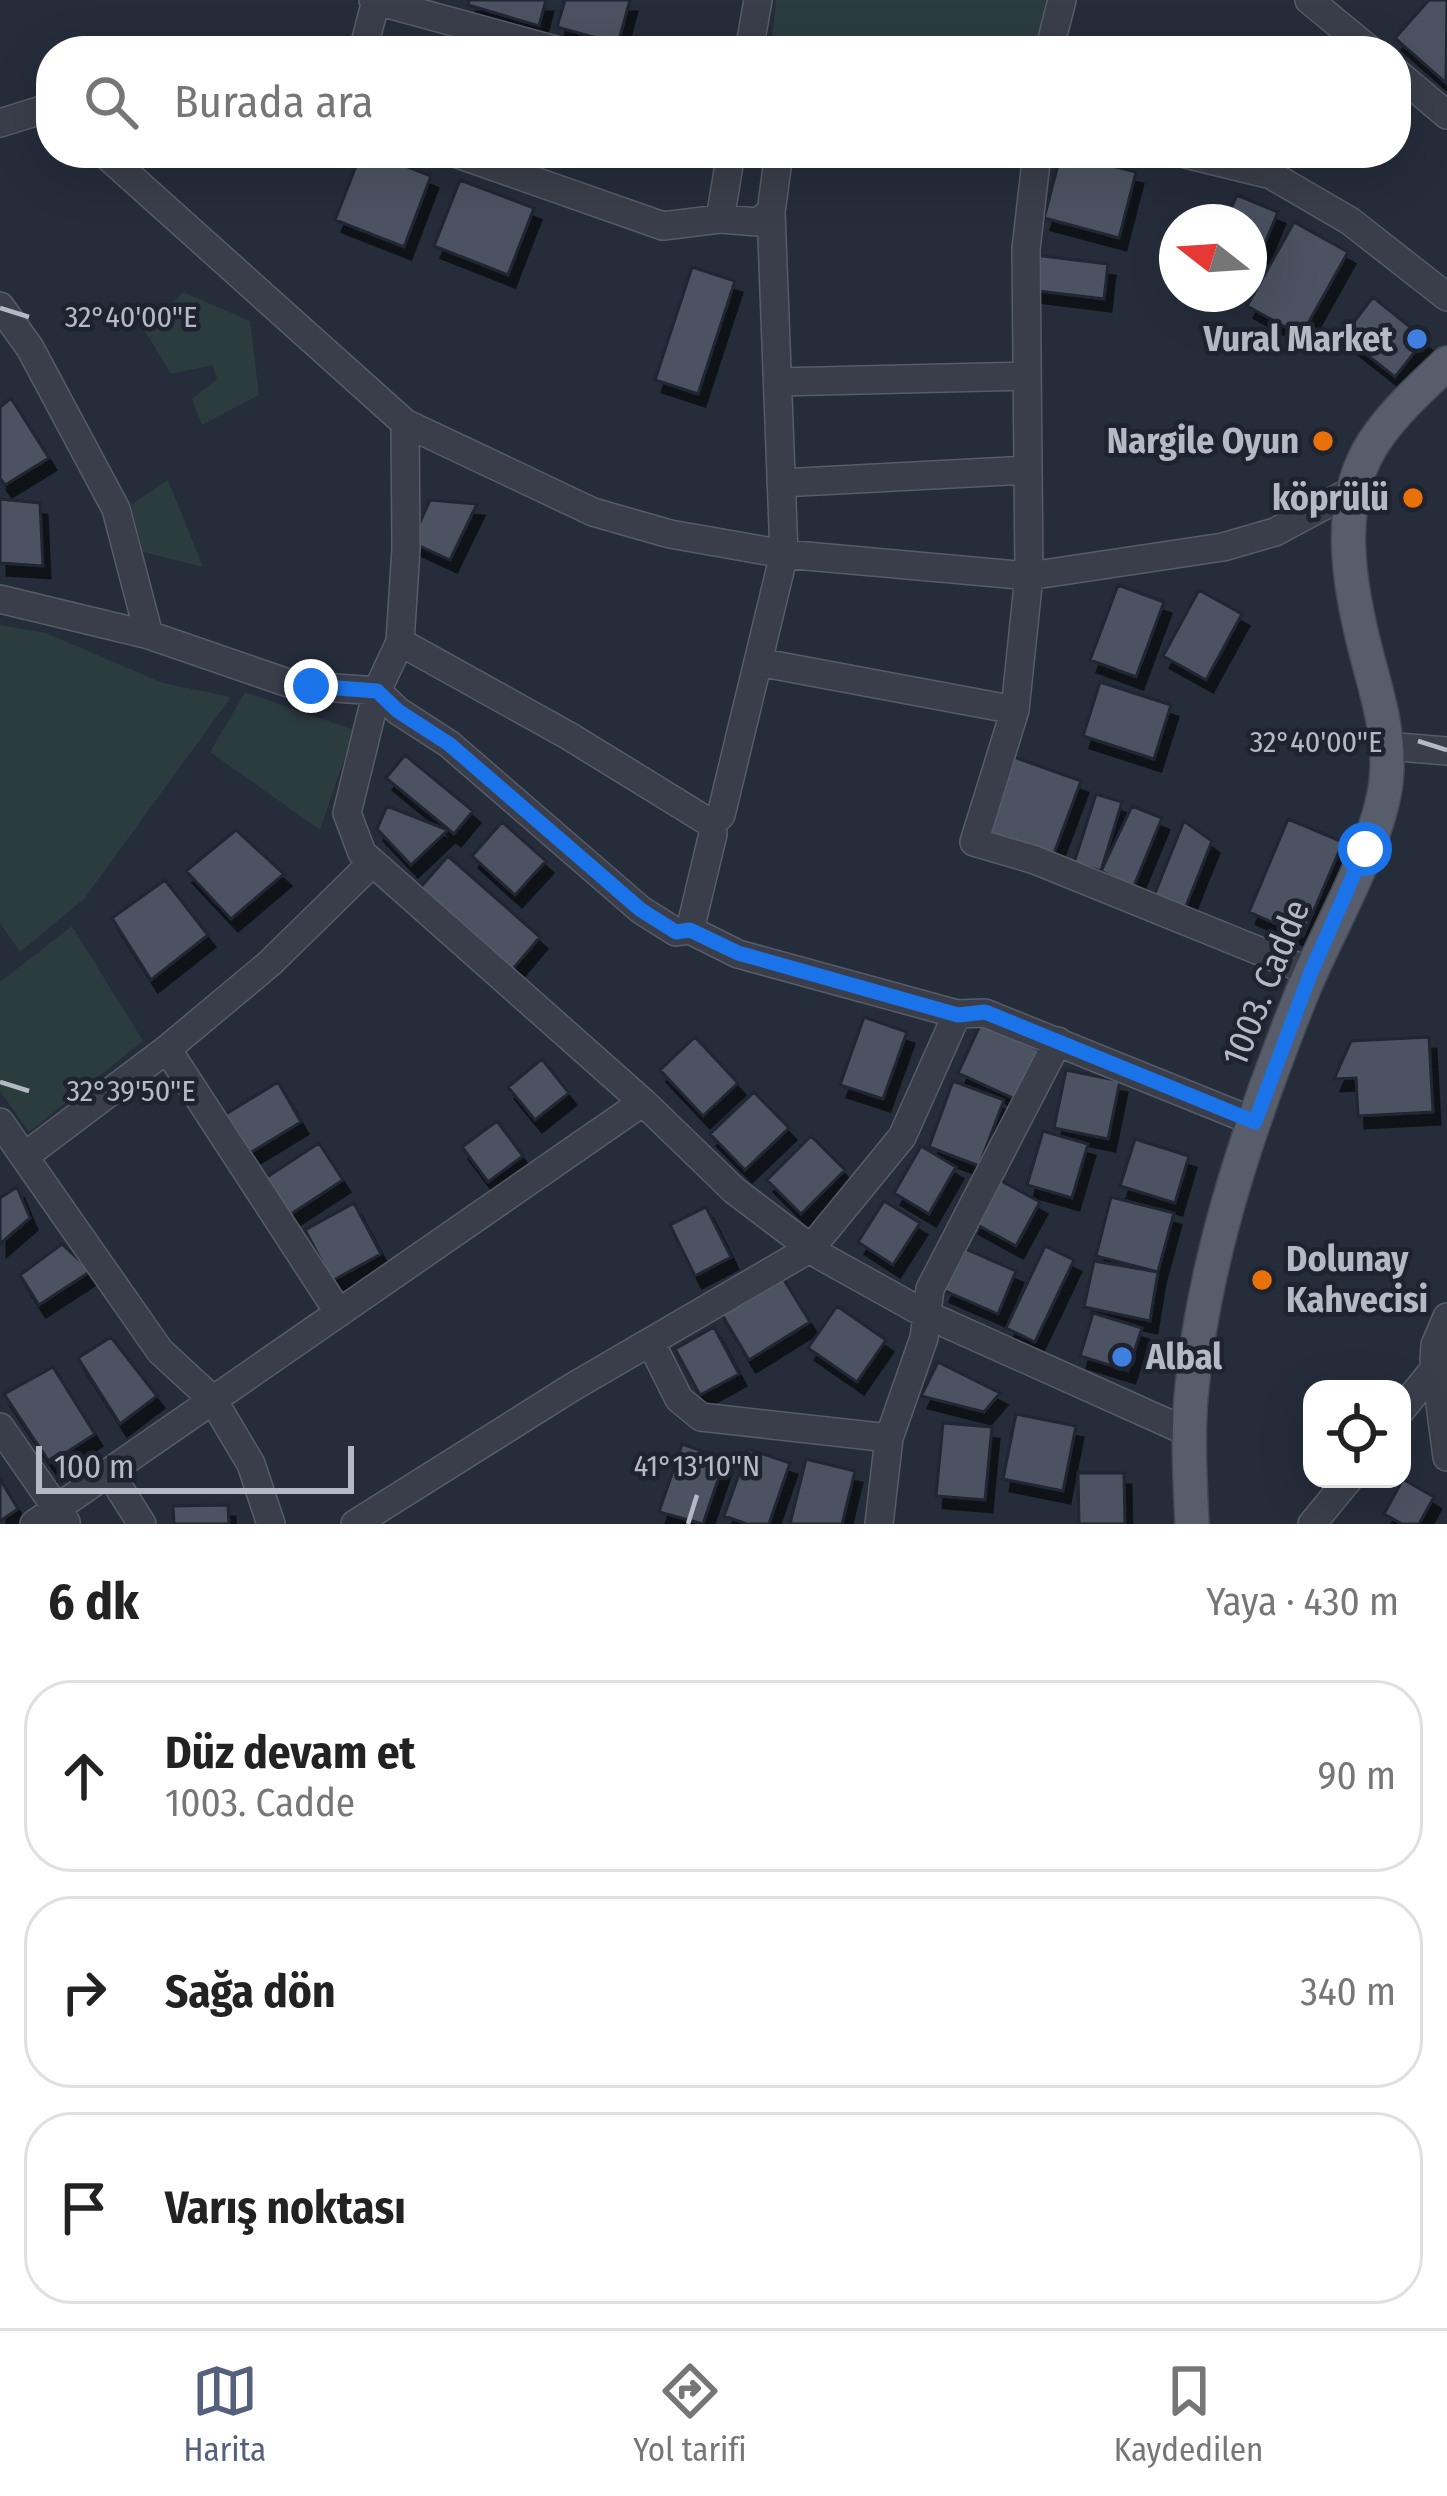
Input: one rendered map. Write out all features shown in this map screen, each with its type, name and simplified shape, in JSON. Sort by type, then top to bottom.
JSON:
[{"type":"main road","name":"1003. Cadde","points":[[1192,1524],[1193,1372],[1207,1297],[1255,1122],[1381,806],[1386,746],[1351,586],[1348,548],[1357,488],[1376,439],[1447,362]]},
{"type":"street","points":[[367,36],[375,0],[508,36]]},
{"type":"street","points":[[752,36],[758,0]]},
{"type":"street","points":[[1053,36],[1062,0]]},
{"type":"street","points":[[1310,0],[1353,36]]},
{"type":"street","points":[[1411,85],[1447,115]]},
{"type":"street","points":[[0,123],[36,112]]},
{"type":"street","points":[[121,168],[405,423],[593,512],[670,534],[784,554],[1029,576],[1222,547],[1275,532],[1357,488]]},
{"type":"street","points":[[497,168],[663,226],[720,218],[758,223],[771,212]]},
{"type":"street","points":[[720,218],[728,168]]},
{"type":"street","points":[[712,824],[721,815],[784,554],[771,212],[777,168]]},
{"type":"street","points":[[1035,168],[1026,249],[1029,576],[1015,710],[974,842],[1034,860],[1311,972]]},
{"type":"street","points":[[1242,168],[1271,175],[1350,221],[1447,297]]},
{"type":"street","points":[[0,306],[30,349],[116,509],[149,635]]},
{"type":"street","points":[[778,382],[1027,376]]},
{"type":"street","points":[[405,423],[406,549],[400,642],[377,691],[347,813],[362,853],[643,1102],[735,1191],[812,1249],[927,1315],[1190,1433]]},
{"type":"street","points":[[782,483],[1028,470]]},
{"type":"street","points":[[0,599],[149,635],[294,685],[377,691],[398,711],[449,744],[641,910],[676,932],[690,930],[738,953],[958,1015],[985,1012],[1255,1122]]},
{"type":"street","points":[[400,642],[569,736],[712,824]]},
{"type":"street","points":[[758,662],[1015,710]]},
{"type":"street","points":[[1386,746],[1447,751]]},
{"type":"street","points":[[690,930],[712,824]]},
{"type":"street","points":[[25,1156],[167,1049],[270,963],[373,863]]},
{"type":"street","points":[[355,1524],[571,1388],[812,1249],[902,1137],[958,1015]]},
{"type":"street","points":[[879,1524],[889,1438],[924,1338],[930,1289],[1058,1041]]},
{"type":"street","points":[[167,1049],[339,1313]]},
{"type":"street","points":[[0,1427],[53,1519],[109,1472],[643,1102]]},
{"type":"street","points":[[0,1122],[160,1351],[213,1400],[251,1464],[271,1524]]},
{"type":"street","points":[[1447,1317],[1435,1345],[1447,1457]]},
{"type":"street","points":[[651,1343],[679,1399],[700,1417],[889,1438]]},
{"type":"street","points":[[1411,1398],[1435,1368]]},
{"type":"street","points":[[109,1472],[142,1524]]},
{"type":"street","points":[[1312,1524],[1342,1488]]},
{"type":"shaded area","points":[[776,0],[1050,0],[1039,36],[772,36]]},
{"type":"shaded area","points":[[183,292],[250,321],[259,395],[202,425],[192,399],[217,379],[212,365],[171,374],[145,331]]},
{"type":"shaded area","points":[[168,480],[203,567],[143,552],[131,505]]},
{"type":"shaded area","points":[[0,625],[46,633],[163,683],[231,697],[84,899],[20,952],[0,923]]},
{"type":"shaded area","points":[[245,692],[354,730],[320,830],[210,752]]},
{"type":"shaded area","points":[[72,926],[143,1041],[29,1132],[0,1091],[0,982]]},
{"type":"building","points":[[469,0],[546,0],[539,26],[468,5]]},
{"type":"building","points":[[565,0],[630,0],[620,36],[589,36],[557,27]]},
{"type":"building","points":[[1429,0],[1447,0],[1446,83],[1411,52],[1411,36],[1397,36]]},
{"type":"building","points":[[355,168],[411,168],[431,176],[404,247],[335,220]]},
{"type":"building","points":[[1057,168],[1136,172],[1119,238],[1044,218]]},
{"type":"building","points":[[460,180],[534,208],[508,275],[434,246]]},
{"type":"building","points":[[1237,195],[1259,204],[1233,204]]},
{"type":"building","points":[[1267,207],[1278,212],[1267,239]]},
{"type":"building","points":[[1294,222],[1348,252],[1301,336],[1258,312],[1267,312],[1267,270]]},
{"type":"building","points":[[1035,255],[1108,264],[1104,299],[1030,290]]},
{"type":"building","points":[[692,267],[735,281],[698,394],[655,380]]},
{"type":"building","points":[[1373,297],[1425,339],[1395,377],[1343,336]]},
{"type":"building","points":[[11,398],[49,458],[5,485],[0,478],[0,407]]},
{"type":"building","points":[[0,499],[40,503],[43,566],[0,563]]},
{"type":"building","points":[[430,500],[477,504],[450,560],[411,542]]},
{"type":"building","points":[[1118,585],[1164,602],[1136,677],[1090,660]]},
{"type":"building","points":[[1199,590],[1242,614],[1206,680],[1163,656]]},
{"type":"building","points":[[1100,682],[1171,705],[1154,759],[1083,736]]},
{"type":"building","points":[[405,755],[473,811],[454,834],[386,778]]},
{"type":"building","points":[[1014,757],[1081,781],[1053,856],[987,832]]},
{"type":"building","points":[[1096,794],[1122,802],[1101,871],[1074,863]]},
{"type":"building","points":[[387,806],[448,830],[411,865],[377,829]]},
{"type":"building","points":[[1132,806],[1162,818],[1133,888],[1101,871]]},
{"type":"building","points":[[1288,819],[1343,842],[1303,936],[1249,912]]},
{"type":"building","points":[[1184,821],[1212,841],[1184,911],[1153,898]]},
{"type":"building","points":[[502,822],[546,861],[515,895],[472,856]]},
{"type":"building","points":[[236,830],[284,874],[231,919],[186,871]]},
{"type":"building","points":[[448,856],[540,937],[512,970],[419,889]]},
{"type":"building","points":[[165,880],[208,935],[151,980],[112,918]]},
{"type":"building","points":[[864,1017],[907,1032],[883,1099],[840,1085]]},
{"type":"building","points":[[981,1023],[1039,1050],[1017,1100],[958,1073]]},
{"type":"building","points":[[695,1037],[738,1083],[703,1116],[660,1070]]},
{"type":"building","points":[[1429,1037],[1433,1112],[1358,1116],[1356,1078],[1334,1079],[1351,1041]]},
{"type":"building","points":[[542,1059],[569,1093],[535,1120],[508,1087]]},
{"type":"building","points":[[1066,1070],[1120,1081],[1108,1139],[1054,1128]]},
{"type":"building","points":[[953,1081],[1004,1100],[979,1166],[929,1147]]},
{"type":"building","points":[[278,1082],[301,1122],[245,1156],[221,1117]]},
{"type":"building","points":[[754,1092],[789,1128],[745,1170],[710,1134]]},
{"type":"building","points":[[497,1121],[523,1156],[488,1182],[462,1147]]},
{"type":"building","points":[[1043,1131],[1088,1144],[1072,1198],[1027,1185]]},
{"type":"building","points":[[811,1136],[845,1170],[801,1214],[767,1180]]},
{"type":"building","points":[[1135,1139],[1189,1156],[1175,1203],[1120,1186]]},
{"type":"building","points":[[319,1143],[343,1180],[288,1216],[264,1179]]},
{"type":"building","points":[[921,1146],[956,1167],[929,1214],[894,1193]]},
{"type":"building","points":[[996,1178],[1040,1202],[1016,1246],[972,1222]]},
{"type":"building","points":[[17,1187],[30,1218],[0,1244],[0,1198]]},
{"type":"building","points":[[1111,1197],[1174,1213],[1158,1272],[1096,1256]]},
{"type":"building","points":[[884,1201],[920,1223],[893,1265],[858,1242]]},
{"type":"building","points":[[354,1203],[381,1254],[332,1281],[305,1230]]},
{"type":"building","points":[[706,1207],[731,1257],[695,1276],[670,1225]]},
{"type":"building","points":[[62,1244],[91,1271],[39,1305],[20,1275]]},
{"type":"building","points":[[1045,1246],[1074,1260],[1035,1342],[1006,1328]]},
{"type":"building","points":[[961,1247],[1016,1271],[998,1314],[943,1290]]},
{"type":"building","points":[[1094,1261],[1158,1272],[1150,1321],[1084,1307]]},
{"type":"building","points":[[778,1270],[810,1322],[749,1360],[718,1308]]},
{"type":"building","points":[[837,1306],[886,1340],[857,1382],[808,1348]]},
{"type":"building","points":[[1093,1313],[1142,1328],[1128,1371],[1080,1356]]},
{"type":"building","points":[[714,1327],[739,1374],[700,1395],[675,1349]]},
{"type":"building","points":[[111,1337],[157,1396],[120,1424],[78,1358]]},
{"type":"building","points":[[938,1362],[1000,1393],[984,1412],[921,1396]]},
{"type":"building","points":[[53,1367],[95,1434],[50,1463],[4,1394]]},
{"type":"building","points":[[1016,1414],[1076,1426],[1063,1491],[1003,1479]]},
{"type":"building","points":[[943,1423],[992,1427],[985,1500],[936,1496]]},
{"type":"building","points":[[682,1444],[725,1459],[703,1524],[659,1512]]},
{"type":"building","points":[[748,1449],[790,1463],[769,1524],[747,1524],[724,1516]]},
{"type":"building","points":[[806,1459],[855,1471],[842,1524],[790,1524]]},
{"type":"building","points":[[1078,1473],[1124,1473],[1125,1524],[1079,1524]]},
{"type":"building","points":[[0,1479],[18,1509],[0,1521]]},
{"type":"building","points":[[1411,1484],[1434,1497],[1419,1524],[1402,1524],[1384,1514],[1398,1488],[1411,1488]]},
{"type":"building","points":[[228,1505],[229,1524],[174,1524],[173,1506]]},
{"type":"place","name":"Vural Market","points":[[1417,339]]},
{"type":"place","name":"Nargile Oyun","points":[[1323,441]]},
{"type":"place","name":"köprülü","points":[[1413,498]]},
{"type":"place","name":"Dolunay Kahvecisi","points":[[1262,1280]]},
{"type":"place","name":"Albal","points":[[1122,1357]]},
{"type":"route","points":[[311,686],[377,691],[398,711],[449,744],[641,910],[676,932],[690,930],[738,953],[958,1015],[985,1012],[1255,1122],[1269,1075],[1365,849]]}]
